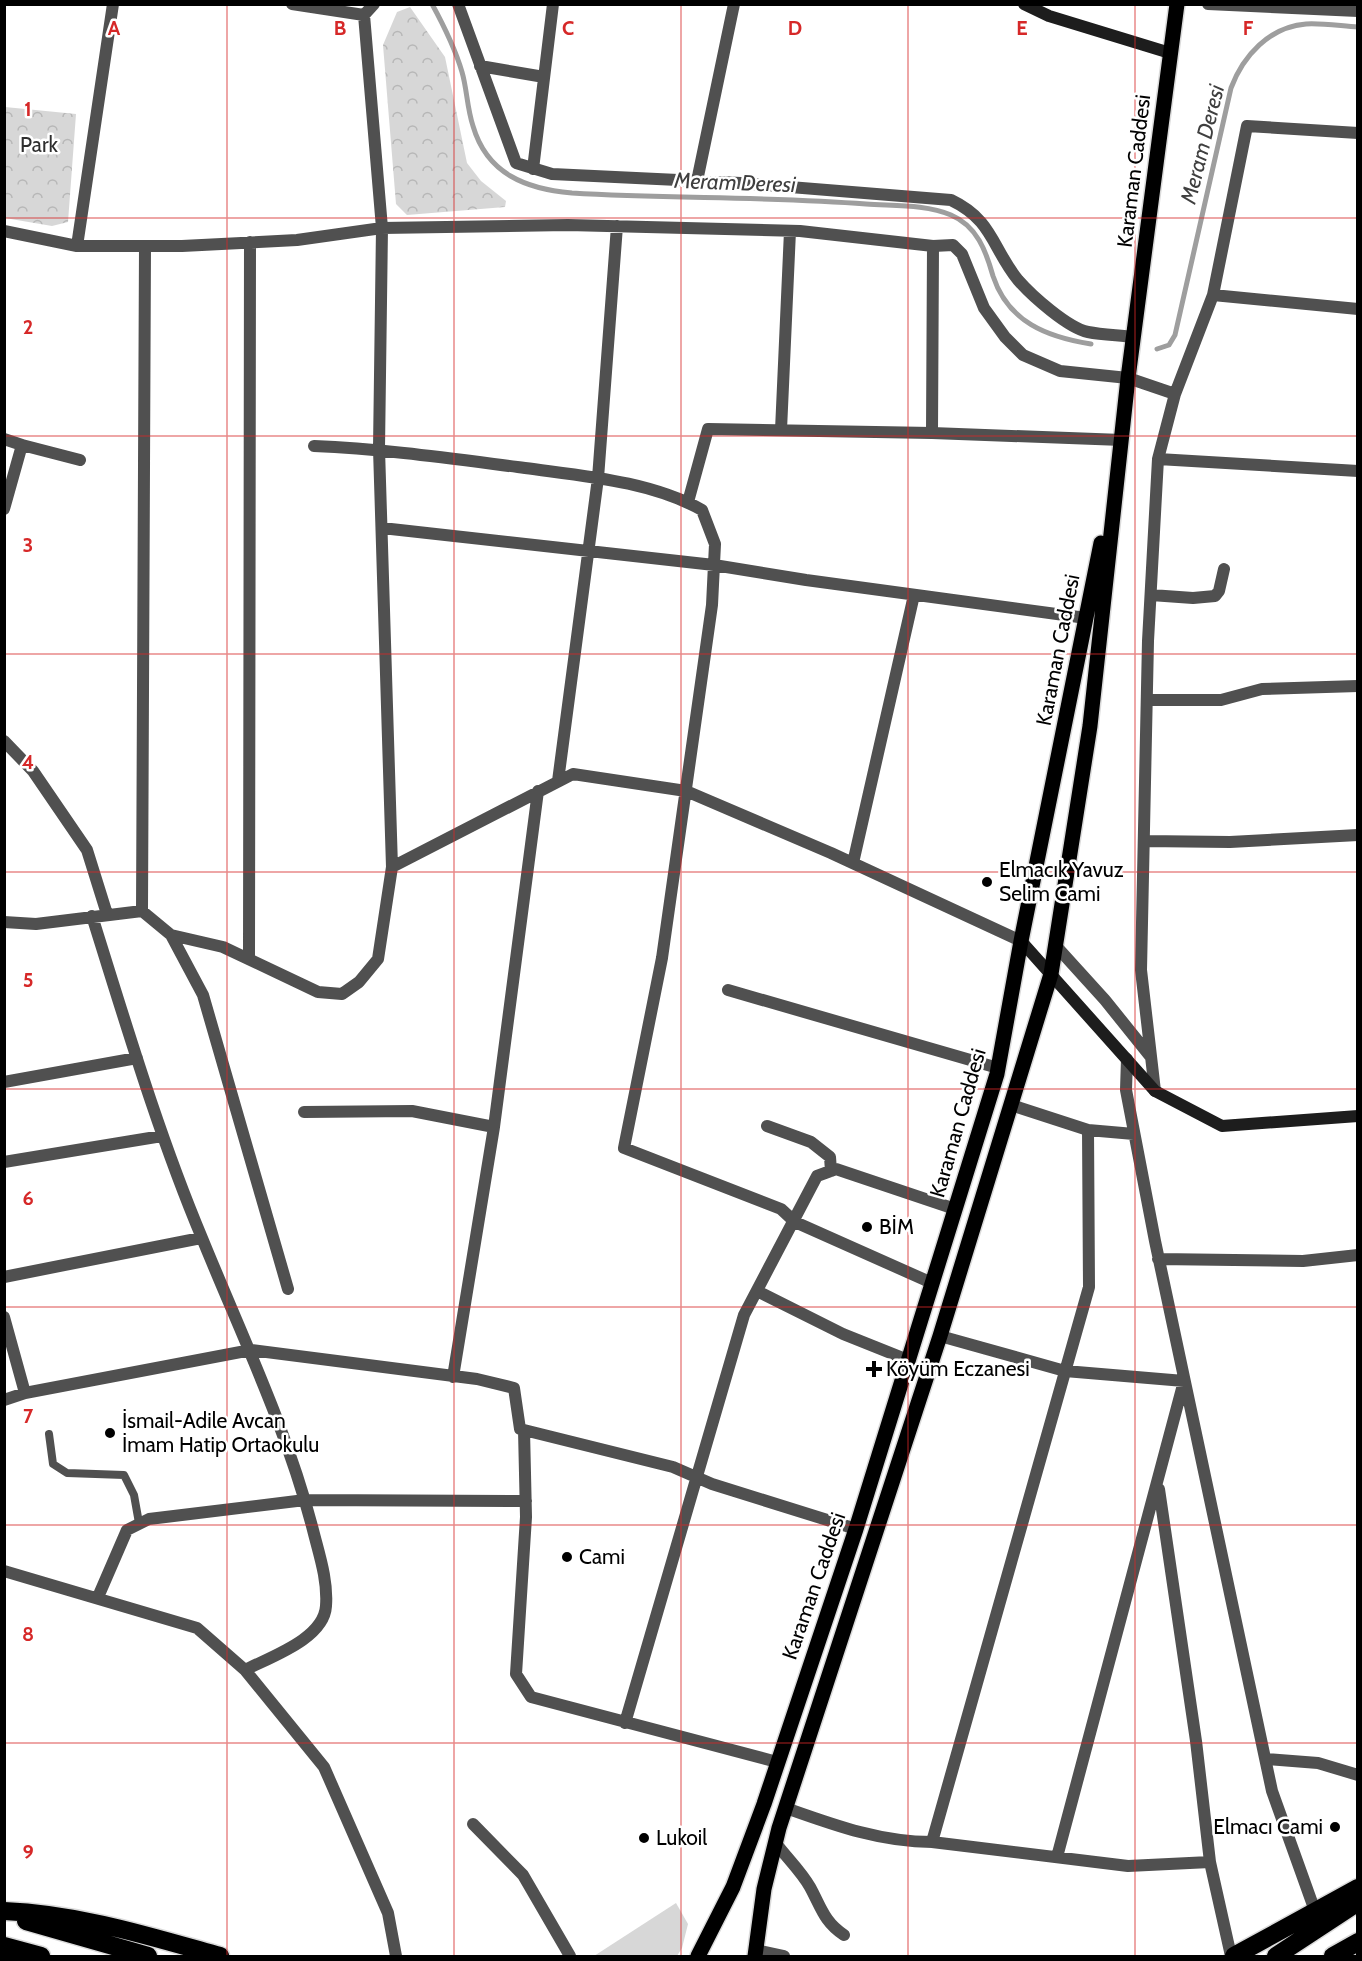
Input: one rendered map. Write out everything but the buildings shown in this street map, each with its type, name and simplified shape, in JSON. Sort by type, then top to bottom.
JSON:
[{"type":"highway","points":[[1233,1956],[1358,1888]]},
{"type":"highway","points":[[1276,1956],[1358,1902]]},
{"type":"highway","points":[[4,1913],[148,1956]]},
{"type":"highway","points":[[4,1913],[60,1916],[94,1922],[220,1956]]},
{"type":"highway","points":[[1334,1956],[1358,1942]]},
{"type":"highway","points":[[4,1946],[41,1956]]},
{"type":"main road","name":"Karaman Caddesi","points":[[755,1953],[764,1889],[775,1842],[940,1336],[1051,974],[1090,726],[1128,378],[1177,4]]},
{"type":"main road","name":"Karaman Caddesi","points":[[698,1956],[737,1876],[856,1529],[998,1068],[1021,941],[1121,445]]},
{"type":"street","points":[[77,246],[113,4]]},
{"type":"street","points":[[292,4],[364,15]]},
{"type":"street","points":[[171,935],[223,946],[318,992],[342,994],[359,982],[378,959],[392,867],[379,449],[382,228],[364,15],[374,4]]},
{"type":"street","points":[[458,4],[516,164],[552,174],[697,181],[951,200],[964,206],[985,225],[1018,280],[1062,319],[1086,332],[1134,337]]},
{"type":"street","points":[[533,169],[553,4]]},
{"type":"street","points":[[697,181],[734,4]]},
{"type":"street","points":[[1024,4],[1058,19],[1170,53]]},
{"type":"street","points":[[1208,4],[1358,11]]},
{"type":"street","points":[[480,66],[544,77]]},
{"type":"street","points":[[1155,1091],[1141,970],[1150,595],[1158,459],[1175,394],[1213,295],[1247,126],[1358,132]]},
{"type":"street","points":[[4,231],[77,246],[145,246],[297,240],[382,228],[617,226],[790,231],[933,246],[953,245],[962,254],[984,308],[1005,338],[1023,355],[1060,371],[1128,378],[1175,394]]},
{"type":"street","points":[[558,782],[598,478],[617,226]]},
{"type":"street","points":[[781,430],[790,231]]},
{"type":"street","points":[[249,959],[250,242]]},
{"type":"street","points":[[142,911],[145,246]]},
{"type":"street","points":[[932,433],[933,246]]},
{"type":"street","points":[[1213,295],[1358,309]]},
{"type":"street","points":[[688,502],[708,429],[932,433],[1121,445]]},
{"type":"street","points":[[4,440],[80,460]]},
{"type":"street","points":[[4,509],[22,445]]},
{"type":"street","points":[[314,446],[379,449],[598,478],[688,502],[702,510],[714,544],[712,605],[662,958],[624,1148],[781,1209],[795,1222],[932,1283]]},
{"type":"street","points":[[1158,459],[1358,471]]},
{"type":"street","points":[[382,528],[714,565],[1086,618]]},
{"type":"street","points":[[1150,595],[1193,598],[1215,596],[1220,591],[1224,569]]},
{"type":"street","points":[[853,863],[914,595]]},
{"type":"street","points":[[1147,700],[1221,700],[1262,689],[1358,687]]},
{"type":"street","points":[[4,741],[33,771],[87,850],[107,914]]},
{"type":"street","points":[[392,867],[573,774],[687,790],[853,863],[1021,941],[1155,1091],[1222,1126],[1358,1116]]},
{"type":"street","points":[[453,1377],[494,1127],[538,791]]},
{"type":"street","points":[[1144,841],[1230,842],[1358,835]]},
{"type":"street","points":[[4,922],[36,924],[142,911],[171,935],[203,995],[288,1289]]},
{"type":"street","points":[[92,916],[162,1136],[201,1238],[251,1350],[305,1500],[324,1573],[326,1608],[309,1638],[245,1670]]},
{"type":"street","points":[[1056,946],[1105,1000],[1152,1058]]},
{"type":"street","points":[[728,990],[998,1068]]},
{"type":"street","points":[[4,1082],[137,1058]]},
{"type":"street","points":[[1127,1059],[1126,1090],[1158,1259],[1272,1791],[1315,1911]]},
{"type":"street","points":[[1011,1105],[1088,1130],[1134,1134]]},
{"type":"street","points":[[304,1112],[412,1111],[494,1127]]},
{"type":"street","points":[[767,1126],[820,1147],[830,1157],[831,1171]]},
{"type":"street","points":[[932,1842],[1089,1287],[1088,1130]]},
{"type":"street","points":[[4,1162],[162,1136]]},
{"type":"street","points":[[626,1723],[744,1315],[795,1222],[817,1176],[836,1169],[955,1209]]},
{"type":"street","points":[[4,1277],[201,1238]]},
{"type":"street","points":[[1158,1259],[1303,1261],[1358,1255]]},
{"type":"street","points":[[757,1292],[843,1334],[908,1360]]},
{"type":"street","points":[[4,1317],[25,1393]]},
{"type":"street","points":[[940,1336],[1065,1371],[1184,1381]]},
{"type":"street","points":[[4,1400],[25,1393],[251,1350],[477,1379],[514,1388],[520,1429],[674,1467],[698,1478],[856,1529]]},
{"type":"street","points":[[1057,1857],[1184,1381]]},
{"type":"street","points":[[524,1430],[526,1501],[516,1674],[531,1697],[777,1762]]},
{"type":"street","points":[[1158,1485],[1197,1741],[1210,1862],[1233,1956]]},
{"type":"street","points":[[98,1597],[127,1530],[149,1519],[305,1500],[526,1501]]},
{"type":"street","points":[[4,1571],[197,1628],[245,1670],[324,1767],[388,1913],[396,1956]]},
{"type":"street","points":[[1266,1759],[1318,1763],[1358,1775]]},
{"type":"street","points":[[786,1808],[852,1832],[902,1842],[932,1842],[1128,1866],[1210,1862]]},
{"type":"street","points":[[473,1824],[523,1875],[570,1956]]},
{"type":"street","points":[[775,1842],[809,1886],[821,1914],[844,1935]]},
{"type":"street","points":[[755,1953],[784,1956]]},
{"type":"lane","points":[[49,1434],[53,1464],[68,1473],[124,1475],[134,1495],[139,1524]]},
{"type":"green space","points":[[410,7],[445,57],[467,163],[481,181],[506,201],[505,207],[407,215],[396,204],[383,45],[397,12]]},
{"type":"green space","name":"Park","points":[[5,107],[76,114],[68,222],[52,226],[5,218]]},
{"type":"green space","points":[[676,1903],[688,1924],[682,1948],[677,1956],[594,1956]]},
{"type":"waterway","name":"Meram Deresi","points":[[432,4],[459,63],[471,119],[479,142],[498,167],[510,176],[539,188],[572,193],[829,201],[909,206],[941,211],[960,220],[974,233],[987,257],[1000,292],[1019,316],[1045,332],[1091,344]]},
{"type":"waterway","name":"Meram Deresi","points":[[1157,349],[1169,345],[1175,335],[1231,88],[1236,76],[1250,54],[1269,37],[1280,31],[1306,24],[1358,27]]},
{"type":"place","name":"Elmacık Yavuz Selim Cami","points":[[987,882]]},
{"type":"place","name":"BİM","points":[[867,1227]]},
{"type":"place","name":"Köyüm Eczanesi","points":[[874,1369]]},
{"type":"place","name":"İsmail-Adile Avcan İmam Hatip Ortaokulu","points":[[110,1433]]},
{"type":"place","name":"Cami","points":[[567,1557]]},
{"type":"place","name":"Elmacı Cami","points":[[1335,1827]]},
{"type":"place","name":"Lukoil","points":[[644,1838]]}]
